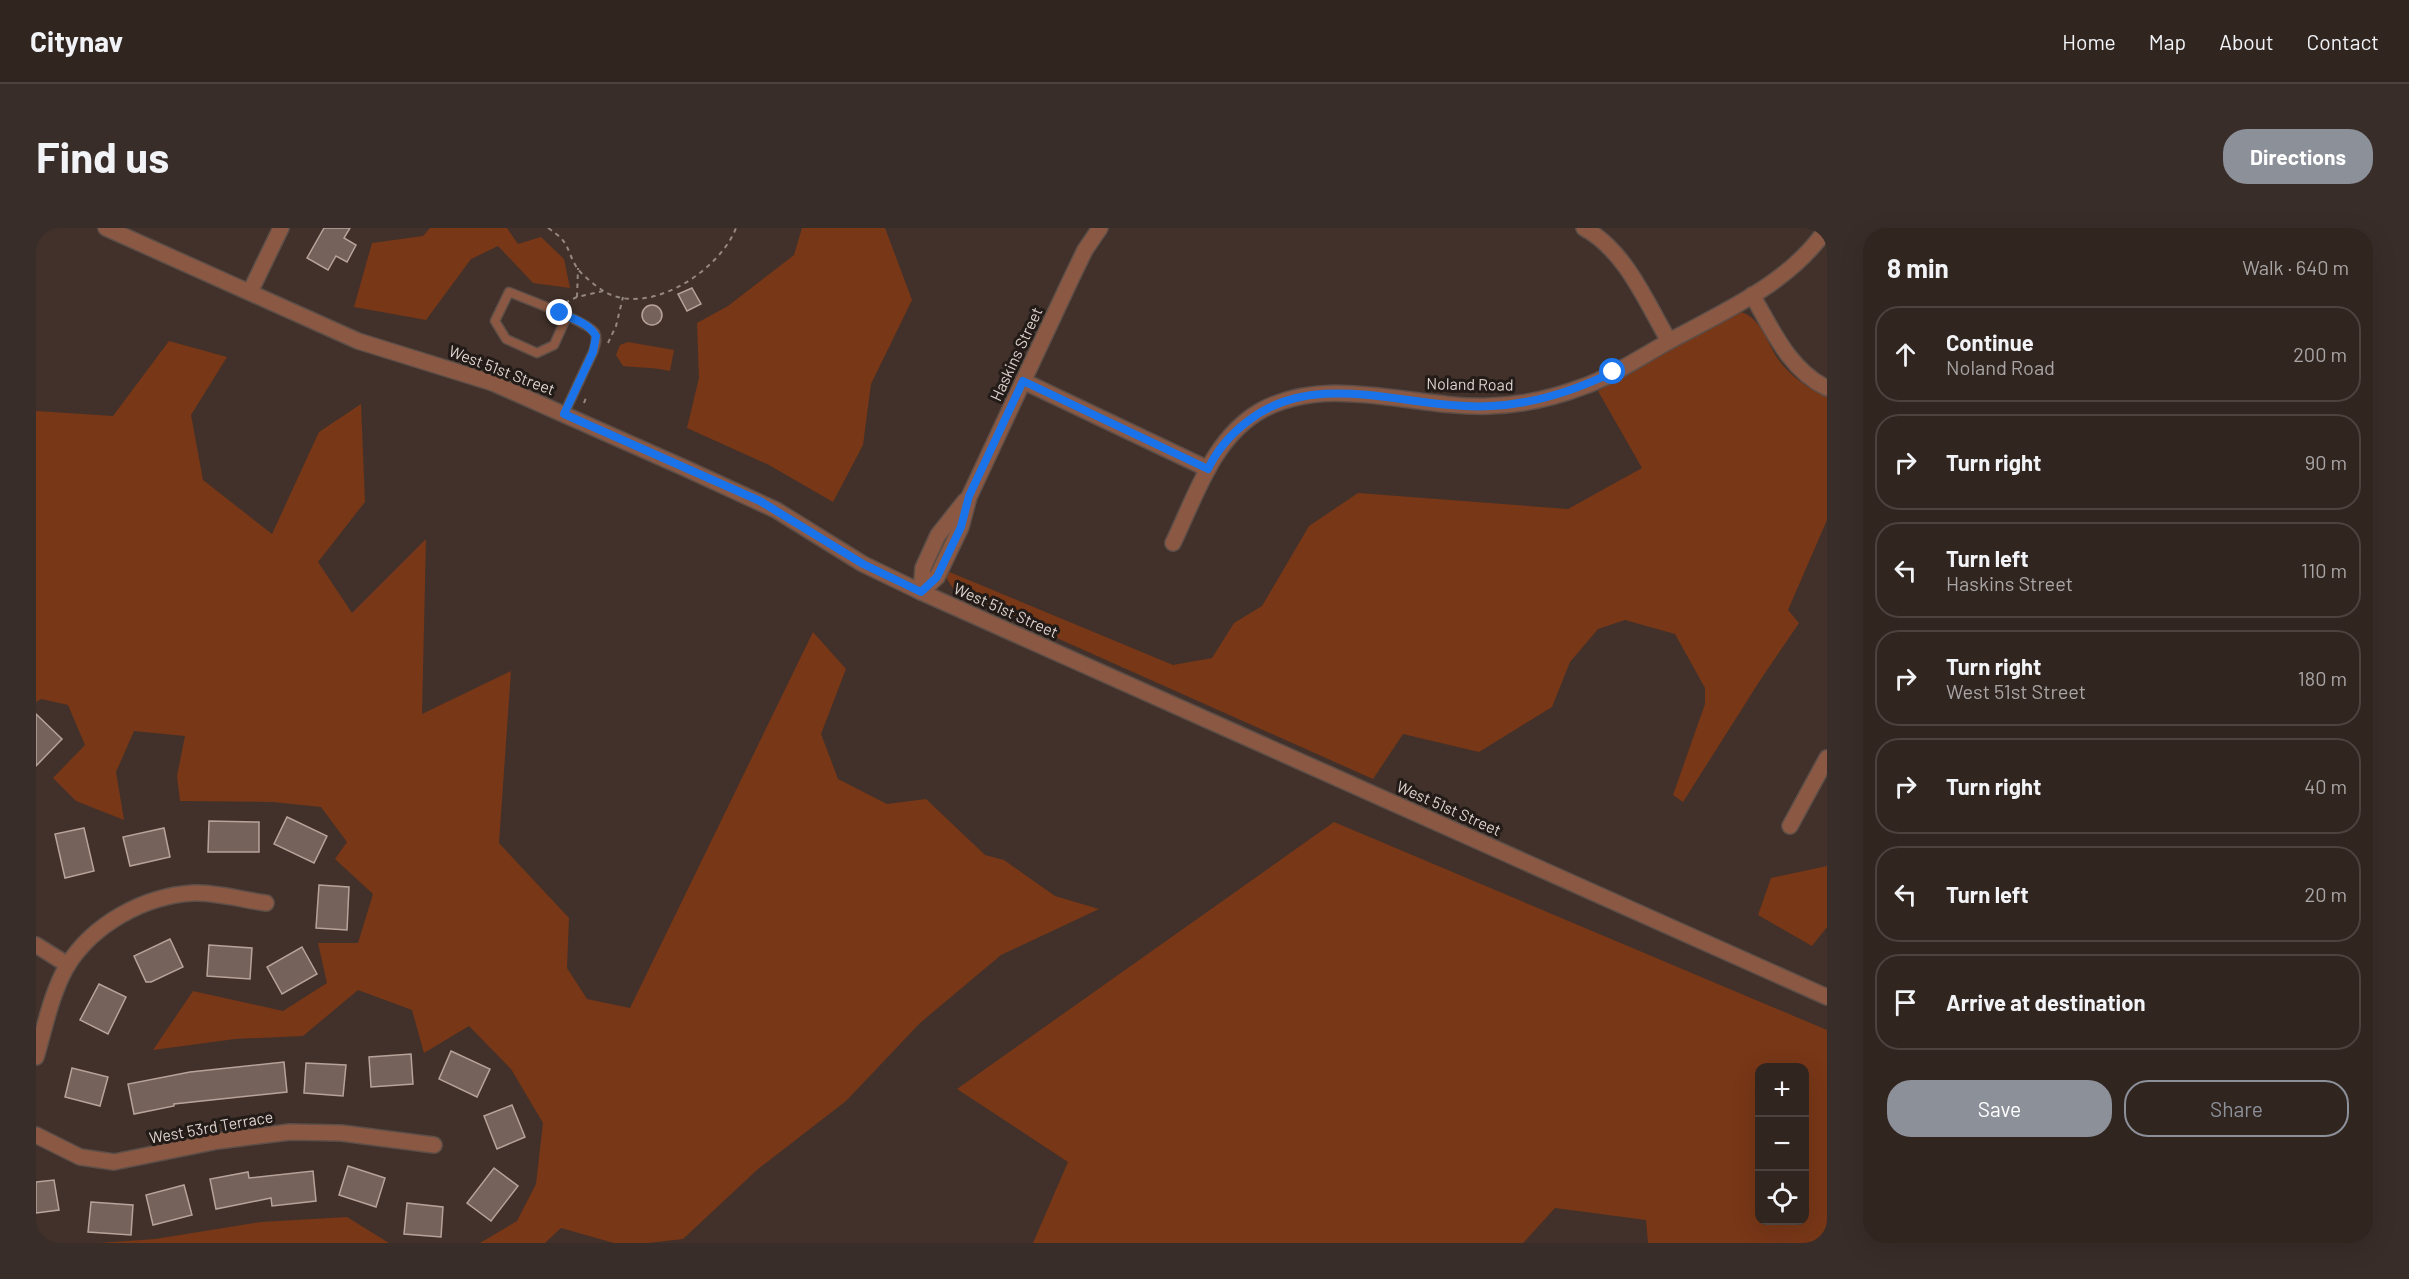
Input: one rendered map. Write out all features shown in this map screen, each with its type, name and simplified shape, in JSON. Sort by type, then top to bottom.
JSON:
[{"type":"street","name":"West 51st Street","points":[[106,228],[358,341],[475,376],[760,501],[863,564],[921,592],[1827,997]]},
{"type":"street","points":[[250,292],[281,228]]},
{"type":"street","name":"Haskins Street","points":[[921,592],[923,568],[938,535],[969,496],[1075,269],[1100,228]]},
{"type":"street","points":[[1584,228],[1608,245],[1624,263],[1669,341]]},
{"type":"street","name":"Noland Road","points":[[1173,543],[1208,469],[1223,444],[1260,411],[1285,399],[1313,393],[1490,406],[1525,403],[1583,387],[1752,295],[1790,269],[1827,228]]},
{"type":"street","points":[[1752,295],[1794,364],[1827,388]]},
{"type":"street","points":[[1023,381],[1208,469]]},
{"type":"street","points":[[1790,826],[1827,758]]},
{"type":"street","points":[[36,1057],[56,990],[68,965],[90,939],[112,921],[140,905],[166,896],[196,893],[266,903]]},
{"type":"street","points":[[36,945],[68,965]]},
{"type":"street","name":"West 53rd Terrace","points":[[36,1135],[80,1156],[114,1162],[218,1141],[290,1132],[341,1132],[434,1145]]},
{"type":"lane","points":[[563,315],[554,345],[537,353],[506,339],[495,321],[509,291],[563,315],[591,328],[596,336],[596,342],[564,414]]},
{"type":"path","points":[[548,228],[567,243],[578,268],[603,291],[623,297],[666,294],[716,261],[736,228]]},
{"type":"path","points":[[577,297],[578,268]]},
{"type":"path","points":[[563,315],[564,303],[577,297],[603,291]]},
{"type":"shaded area","points":[[430,228],[507,228],[518,244],[541,237],[564,259],[570,288],[533,283],[498,246],[471,259],[426,320],[354,307],[372,243],[423,236]]},
{"type":"shaded area","points":[[802,228],[885,228],[912,300],[871,384],[863,445],[833,502],[769,465],[687,428],[699,378],[697,323],[728,306],[794,255]]},
{"type":"shaded area","points":[[1741,312],[1748,315],[1759,326],[1778,359],[1788,371],[1807,386],[1827,397],[1827,520],[1788,610],[1799,623],[1683,802],[1673,795],[1705,704],[1705,688],[1675,634],[1625,620],[1598,629],[1570,662],[1552,707],[1479,752],[1403,734],[1373,779],[956,593],[947,579],[947,571],[1173,665],[1212,658],[1234,623],[1262,606],[1309,526],[1358,493],[1568,509],[1642,468],[1598,391],[1733,314]]},
{"type":"shaded area","points":[[169,341],[227,357],[191,415],[203,480],[272,534],[319,432],[361,404],[365,502],[318,562],[352,613],[426,539],[422,714],[511,671],[499,843],[569,918],[567,968],[587,999],[630,1008],[813,632],[846,669],[821,734],[838,779],[887,804],[926,799],[985,855],[1004,860],[1055,896],[1099,909],[1001,955],[920,1023],[846,1101],[758,1169],[683,1239],[648,1243],[614,1243],[561,1228],[545,1243],[480,1243],[517,1221],[536,1184],[543,1123],[511,1069],[469,1026],[424,1053],[412,1010],[358,990],[303,1036],[235,1039],[153,1050],[193,991],[283,1011],[327,983],[318,943],[358,943],[373,894],[335,859],[347,842],[321,807],[273,802],[180,801],[177,776],[185,736],[134,731],[116,772],[124,820],[76,801],[53,778],[85,745],[68,705],[41,699],[36,702],[36,411],[113,416]]},
{"type":"shaded area","points":[[628,342],[674,350],[670,371],[623,366],[616,355],[620,345]]},
{"type":"shaded area","points":[[1334,822],[1827,1030],[1827,1243],[1648,1243],[1646,1220],[1555,1208],[1523,1243],[1033,1243],[1068,1162],[957,1089]]},
{"type":"shaded area","points":[[1827,866],[1827,927],[1812,946],[1758,915],[1771,878]]},
{"type":"shaded area","points":[[347,1217],[389,1243],[99,1243],[155,1239],[261,1222]]},
{"type":"building","points":[[324,228],[350,228],[344,238],[356,245],[347,262],[336,256],[328,270],[307,258]]},
{"type":"building","points":[[692,288],[701,304],[687,311],[678,294]]},
{"type":"building","points":[[648,305],[656,305],[662,311],[662,319],[656,325],[648,325],[642,319],[642,311]]},
{"type":"building","points":[[36,714],[62,739],[36,766]]},
{"type":"building","points":[[287,817],[327,836],[314,863],[274,844]]},
{"type":"building","points":[[209,821],[259,822],[259,852],[208,852]]},
{"type":"building","points":[[84,828],[94,871],[65,878],[55,834]]},
{"type":"building","points":[[164,828],[170,857],[130,866],[123,837]]},
{"type":"building","points":[[319,885],[349,887],[347,930],[316,928]]},
{"type":"building","points":[[170,939],[183,967],[151,982],[146,982],[134,956]]},
{"type":"building","points":[[209,945],[252,948],[250,979],[207,976]]},
{"type":"building","points":[[302,947],[317,974],[282,994],[267,967]]},
{"type":"building","points":[[99,984],[126,997],[108,1034],[80,1020]]},
{"type":"building","points":[[451,1051],[490,1069],[477,1097],[439,1079]]},
{"type":"building","points":[[411,1054],[413,1084],[371,1087],[369,1057]]},
{"type":"building","points":[[284,1062],[287,1092],[174,1104],[174,1106],[134,1114],[128,1084],[190,1072]]},
{"type":"building","points":[[306,1063],[346,1065],[343,1096],[304,1093]]},
{"type":"building","points":[[72,1068],[108,1077],[100,1106],[65,1097]]},
{"type":"building","points":[[512,1105],[525,1137],[497,1149],[484,1116]]},
{"type":"building","points":[[348,1166],[385,1178],[376,1207],[339,1195]]},
{"type":"building","points":[[494,1168],[518,1186],[491,1221],[467,1203]]},
{"type":"building","points":[[313,1171],[316,1201],[272,1206],[271,1198],[216,1209],[210,1179],[248,1172],[249,1178]]},
{"type":"building","points":[[54,1180],[59,1210],[36,1213],[36,1182]]},
{"type":"building","points":[[184,1185],[192,1215],[153,1225],[146,1195]]},
{"type":"building","points":[[91,1202],[133,1205],[131,1235],[88,1232]]},
{"type":"building","points":[[407,1203],[443,1207],[441,1237],[404,1234]]},
{"type":"route","points":[[560,313],[585,324],[596,336],[593,352],[564,414],[760,501],[863,564],[921,592],[937,577],[961,527],[969,496],[1023,381],[1208,469],[1223,444],[1240,428],[1260,411],[1285,399],[1313,393],[1335,393],[1456,405],[1490,406],[1525,403],[1552,396],[1583,387],[1613,372]]}]
